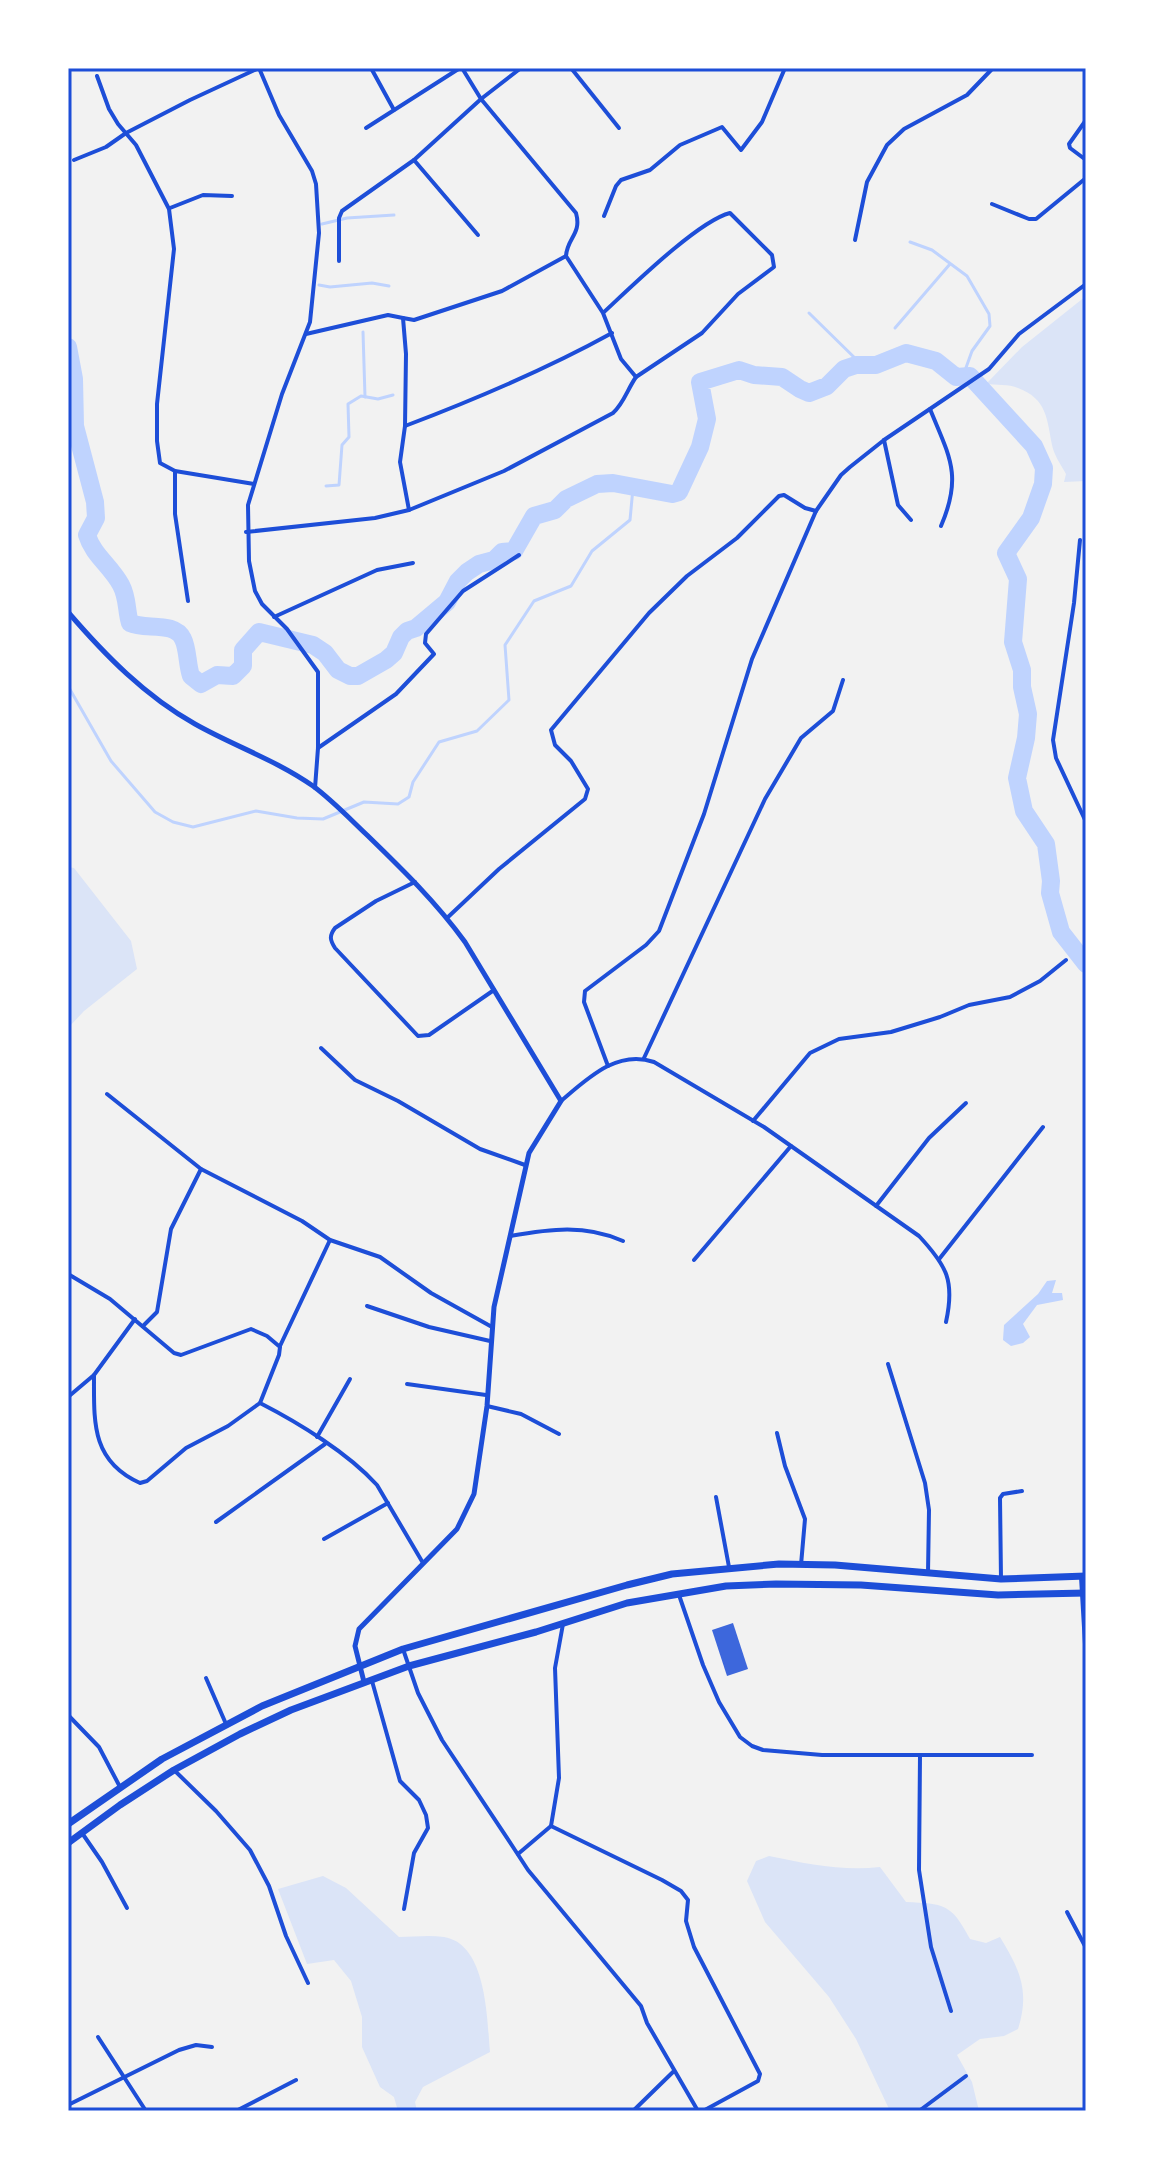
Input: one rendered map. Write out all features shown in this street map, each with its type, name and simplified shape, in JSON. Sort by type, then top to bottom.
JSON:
[{"type":"highway","points":[[68,1824],[188,1743],[358,1665],[403,1649],[672,1574],[729,1567],[801,1565],[1001,1579],[1084,1576]]},
{"type":"highway","points":[[68,1843],[174,1770],[291,1710],[409,1666],[627,1603],[726,1586],[776,1584],[861,1585],[998,1595],[1084,1594]]},
{"type":"street","points":[[74,160],[106,147],[126,133],[259,68],[279,115],[312,171],[316,184],[319,233],[312,310],[254,484],[248,505],[246,532],[255,591],[262,604],[318,672],[315,788]]},
{"type":"street","points":[[371,68],[394,110]]},
{"type":"street","points":[[366,128],[461,68],[481,99],[576,213],[578,231],[567,248],[566,256],[603,313],[621,359],[636,377]]},
{"type":"street","points":[[339,261],[339,218],[342,211],[414,160],[481,99],[521,68]]},
{"type":"street","points":[[571,68],[619,128]]},
{"type":"street","points":[[604,216],[616,186],[632,175],[650,170],[680,145],[722,127],[741,150],[762,122],[785,68]]},
{"type":"street","points":[[855,240],[870,173],[887,145],[904,129],[967,95],[993,68]]},
{"type":"street","points":[[97,76],[109,109],[136,145],[169,209],[173,264],[157,404],[160,463],[175,471],[254,484]]},
{"type":"street","points":[[1086,120],[1069,144],[1086,160]]},
{"type":"street","points":[[414,160],[478,235]]},
{"type":"street","points":[[992,204],[1036,219],[1086,178]]},
{"type":"street","points":[[169,209],[203,195],[232,196]]},
{"type":"street","points":[[246,532],[375,518],[409,510],[504,471],[613,413],[622,405],[636,377],[702,333],[738,294],[774,267],[772,255],[730,213],[721,215],[659,262],[603,313]]},
{"type":"street","points":[[306,334],[388,315],[414,320],[502,291],[566,256]]},
{"type":"street","points":[[608,1066],[584,1002],[585,991],[646,945],[659,931],[704,814],[752,659],[816,511],[841,475],[884,440],[989,369],[1019,334],[1086,284]]},
{"type":"street","points":[[403,318],[405,426],[400,462],[409,510]]},
{"type":"street","points":[[405,426],[494,392],[612,333]]},
{"type":"street","points":[[930,409],[954,479],[949,507],[941,526]]},
{"type":"street","points":[[884,440],[898,505],[911,520]]},
{"type":"street","points":[[175,471],[175,514],[188,601]]},
{"type":"street","points":[[447,918],[499,869],[585,799],[588,789],[571,761],[555,745],[551,730],[649,613],[687,576],[737,538],[779,496],[784,495],[816,511]]},
{"type":"street","points":[[1080,540],[1074,603],[1053,740],[1056,758],[1086,822]]},
{"type":"street","points":[[318,748],[396,694],[434,654],[425,643],[426,634],[463,591],[519,555]]},
{"type":"street","points":[[274,617],[377,570],[413,563]]},
{"type":"street","points":[[68,612],[93,642],[154,697],[192,722],[269,759],[315,788],[415,882],[447,918],[561,1101]]},
{"type":"street","points":[[644,1058],[765,799],[801,738],[833,711],[843,680]]},
{"type":"street","points":[[415,882],[376,901],[335,928],[330,941],[335,948],[418,1036],[429,1035],[494,990]]},
{"type":"street","points":[[753,1121],[810,1053],[839,1039],[891,1032],[969,1005],[1010,997],[1040,981],[1066,960]]},
{"type":"street","points":[[321,1048],[355,1080],[480,1149],[527,1165]]},
{"type":"street","points":[[404,1909],[414,1853],[428,1828],[426,1815],[419,1800],[400,1781],[368,1682],[358,1665],[355,1646],[359,1629],[457,1529],[474,1494],[479,1478],[487,1406],[490,1341],[510,1236],[534,1142],[561,1101],[608,1066],[622,1059],[644,1058],[753,1121],[919,1236],[940,1258],[947,1275],[951,1298],[946,1322]]},
{"type":"street","points":[[107,1094],[201,1169],[302,1221],[330,1240],[380,1257],[431,1293],[492,1327]]},
{"type":"street","points":[[876,1206],[929,1138],[966,1103]]},
{"type":"street","points":[[940,1258],[1043,1127]]},
{"type":"street","points":[[694,1260],[791,1146]]},
{"type":"street","points":[[143,1326],[157,1312],[171,1229],[201,1169]]},
{"type":"street","points":[[510,1236],[543,1230],[585,1229],[604,1232],[623,1241]]},
{"type":"street","points":[[94,1375],[95,1428],[100,1445],[119,1470],[140,1483],[147,1481],[186,1448],[228,1426],[260,1403],[280,1347],[330,1240]]},
{"type":"street","points":[[68,1274],[110,1299],[174,1353],[181,1355],[251,1329],[267,1336],[280,1347]]},
{"type":"street","points":[[367,1306],[429,1327],[490,1341]]},
{"type":"street","points":[[68,1397],[94,1375],[135,1319]]},
{"type":"street","points":[[888,1364],[925,1483],[929,1510],[928,1573]]},
{"type":"street","points":[[317,1437],[350,1379]]},
{"type":"street","points":[[407,1384],[486,1395]]},
{"type":"street","points":[[260,1403],[317,1437],[367,1475],[388,1503],[424,1565]]},
{"type":"street","points":[[487,1406],[521,1414],[559,1434]]},
{"type":"street","points":[[777,1433],[785,1466],[805,1519],[801,1565]]},
{"type":"street","points":[[216,1522],[325,1444]]},
{"type":"street","points":[[1001,1579],[1000,1498],[1009,1492],[1022,1491]]},
{"type":"street","points":[[716,1497],[729,1567]]},
{"type":"street","points":[[324,1539],[388,1503]]},
{"type":"street","points":[[1084,1576],[1086,1661]]},
{"type":"street","points":[[679,1593],[719,1702],[740,1737],[752,1746],[763,1750],[822,1755],[1032,1755]]},
{"type":"street","points":[[518,1854],[551,1826],[559,1778],[555,1668],[563,1622]]},
{"type":"street","points":[[403,1649],[418,1693],[442,1740],[518,1854],[641,2006],[674,2071],[701,2111],[758,2081],[760,2074],[694,1947],[686,1921],[688,1900],[681,1891],[578,1836],[551,1826]]},
{"type":"street","points":[[206,1678],[226,1724]]},
{"type":"street","points":[[68,1715],[99,1747],[120,1787]]},
{"type":"street","points":[[920,1756],[919,1870],[931,1947],[951,2011]]},
{"type":"street","points":[[174,1770],[250,1850],[269,1886],[286,1936],[308,1983]]},
{"type":"street","points":[[82,1833],[127,1908]]},
{"type":"street","points":[[1067,1912],[1086,1948]]},
{"type":"street","points":[[98,2037],[146,2111]]},
{"type":"street","points":[[68,2105],[179,2050],[196,2045],[212,2047]]},
{"type":"street","points":[[633,2111],[674,2071]]},
{"type":"street","points":[[919,2111],[966,2076]]},
{"type":"street","points":[[236,2111],[296,2080]]},
{"type":"shaded area","points":[[1086,296],[1086,481],[1064,482],[1066,474],[1054,452],[1047,418],[1040,404],[1018,388],[986,384],[1022,347]]},
{"type":"shaded area","points":[[68,867],[74,868],[131,941],[137,969],[84,1011],[68,1028]]},
{"type":"shaded area","points":[[769,1856],[838,1867],[880,1867],[906,1902],[945,1908],[957,1918],[970,1939],[986,1943],[1000,1937],[1018,1971],[1023,2003],[1018,2029],[1004,2036],[980,2039],[957,2055],[972,2082],[979,2111],[890,2111],[856,2039],[829,1997],[765,1922],[747,1881],[756,1861]]},
{"type":"shaded area","points":[[323,1876],[346,1888],[399,1937],[444,1937],[458,1943],[469,1953],[477,1968],[485,2003],[490,2052],[423,2087],[415,2102],[417,2111],[398,2111],[394,2097],[380,2087],[362,2047],[362,2017],[351,1981],[334,1960],[307,1964],[278,1889]]},
{"type":"water","points":[[1056,1280],[1052,1293],[1062,1293],[1063,1300],[1037,1305],[1023,1324],[1030,1337],[1023,1343],[1011,1346],[1003,1340],[1004,1325],[1038,1294],[1047,1281]]},
{"type":"building","points":[[733,1623],[748,1669],[727,1676],[712,1630]]},
{"type":"waterway","points":[[322,224],[347,218],[394,215]]},
{"type":"waterway","points":[[910,242],[932,250],[967,276],[989,314],[990,326],[972,351],[963,376]]},
{"type":"waterway","points":[[895,328],[950,264]]},
{"type":"waterway","points":[[319,285],[330,287],[372,283],[389,286]]},
{"type":"waterway","points":[[809,313],[861,364]]},
{"type":"waterway","points":[[363,332],[365,397]]},
{"type":"waterway","points":[[68,347],[74,379],[75,426],[95,502],[96,518],[87,535],[121,585],[130,623],[167,628],[179,633],[185,643],[191,676],[201,684],[217,675],[233,676],[243,666],[243,650],[259,632],[313,645],[325,653],[338,670],[358,676],[394,653],[401,637],[447,602],[458,581],[467,572],[479,564],[494,560],[502,552],[514,551],[534,516],[555,510],[566,499],[597,484],[613,483],[672,494],[679,492],[700,447],[707,419],[700,382],[739,370],[754,375],[782,377],[809,393],[827,386],[844,369],[856,365],[876,365],[906,353],[936,361],[956,377],[970,376],[1034,446],[1044,468],[1043,484],[1031,518],[1006,553],[1018,579],[1013,642],[1022,670],[1028,714],[1017,778],[1024,811],[1046,844],[1050,893],[1061,932],[1086,964]]},
{"type":"waterway","points":[[326,486],[339,485],[342,445],[349,437],[348,404],[361,396],[378,399],[393,395]]},
{"type":"waterway","points":[[68,686],[111,761],[155,812],[173,822],[193,827],[256,811],[323,819],[364,802],[398,804],[409,797],[413,782],[439,742],[477,731],[509,700],[505,645],[534,601],[571,586],[592,551],[630,520],[633,488]]}]
